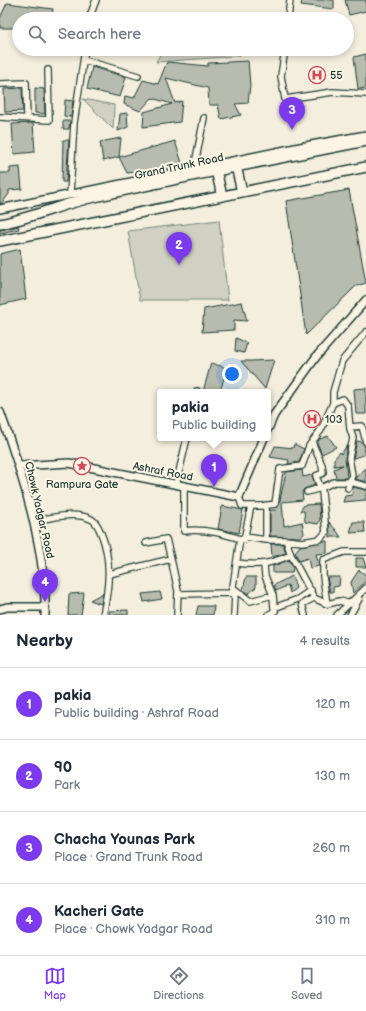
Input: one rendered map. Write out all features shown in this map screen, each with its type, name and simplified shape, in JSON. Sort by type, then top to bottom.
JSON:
[{"type":"highway","name":"Grand Trunk Road","points":[[0,224],[24,219],[77,201],[216,170],[366,141]]},
{"type":"highway","points":[[236,166],[242,191]]},
{"type":"highway","points":[[0,241],[366,167]]},
{"type":"highway","points":[[216,170],[222,195]]},
{"type":"street","points":[[92,12],[96,0]]},
{"type":"street","points":[[289,12],[290,0]]},
{"type":"street","points":[[70,194],[74,123],[84,56]]},
{"type":"street","points":[[284,56],[281,76],[285,99],[333,92],[366,94]]},
{"type":"street","points":[[84,60],[138,76]]},
{"type":"street","points":[[0,118],[49,120],[48,70]]},
{"type":"street","points":[[0,84],[26,83],[27,118]]},
{"type":"street","points":[[194,169],[204,118]]},
{"type":"street","points":[[0,209],[366,135]]},
{"type":"street","points":[[271,422],[274,415],[316,357],[366,300]]},
{"type":"street","points":[[263,441],[239,497],[242,506],[275,504],[280,469],[302,466],[312,442],[320,430],[333,403],[333,392],[342,361],[366,332]]},
{"type":"street","points":[[333,403],[343,399],[348,406],[352,438],[349,458],[352,475],[349,485]]},
{"type":"street","name":"Chowk Yadgar Road","points":[[0,412],[19,466],[33,521],[39,549],[45,615]]},
{"type":"street","points":[[350,427],[362,426],[366,442]]},
{"type":"street","points":[[186,441],[180,486],[184,531],[193,530],[243,538],[302,542],[320,539],[326,532],[321,488],[316,476],[323,473],[322,465],[312,442]]},
{"type":"street","name":"Ashraf Road","points":[[19,466],[69,463],[239,497]]},
{"type":"street","points":[[307,492],[334,482],[366,486]]},
{"type":"street","points":[[266,505],[266,540]]},
{"type":"street","points":[[234,615],[235,594],[232,590],[251,506]]},
{"type":"street","points":[[33,521],[71,515],[92,519],[99,527],[107,548],[109,574],[103,615]]},
{"type":"street","points":[[146,543],[166,539],[178,594],[178,615]]},
{"type":"street","points":[[286,540],[291,555],[314,598],[327,604],[340,601],[350,604]]},
{"type":"street","points":[[327,604],[322,577],[322,560],[344,552],[366,552]]},
{"type":"street","points":[[237,563],[258,566],[273,563],[291,555]]},
{"type":"street","points":[[109,574],[171,559]]},
{"type":"street","points":[[264,565],[265,576],[273,595],[275,611]]},
{"type":"street","points":[[350,615],[366,588]]},
{"type":"street","points":[[178,594],[207,595],[232,590],[250,601],[273,595]]},
{"type":"street","points":[[268,615],[298,599],[311,590]]},
{"type":"street","points":[[337,615],[361,595]]},
{"type":"street","points":[[305,615],[302,604],[314,598]]},
{"type":"street","points":[[0,609],[7,607],[45,607]]},
{"type":"shaded area","points":[[159,56],[240,56],[156,62]]},
{"type":"shaded area","points":[[83,99],[114,105],[113,129]]},
{"type":"shaded area","points":[[219,220],[228,300],[140,300],[128,231]]},
{"type":"building","points":[[302,0],[334,0],[334,9],[301,5]]},
{"type":"building","points":[[345,0],[366,0],[366,11],[354,14],[354,12],[348,12]]},
{"type":"building","points":[[7,3],[53,9],[52,12],[12,12],[12,28],[0,28],[0,18]]},
{"type":"building","points":[[366,54],[366,88],[358,89],[354,57]]},
{"type":"building","points":[[248,61],[250,85],[248,103],[235,104],[241,115],[221,119],[218,105],[209,105],[208,88],[166,78],[175,103],[182,101],[180,122],[143,127],[144,112],[172,104],[152,98],[140,111],[124,104],[125,96],[134,98],[143,80],[158,84],[167,62],[208,66],[208,63]]},
{"type":"building","points":[[92,67],[126,77],[120,97],[87,89]]},
{"type":"building","points":[[22,88],[23,111],[5,112],[4,89]]},
{"type":"building","points":[[35,88],[44,89],[45,114],[35,113]]},
{"type":"building","points":[[65,100],[73,101],[71,117],[64,116]]},
{"type":"building","points":[[127,113],[128,127],[118,131],[120,114]]},
{"type":"building","points":[[63,121],[70,121],[69,129],[63,129]]},
{"type":"building","points":[[33,123],[35,152],[14,154],[12,124]]},
{"type":"building","points":[[121,138],[119,157],[103,161],[100,142]]},
{"type":"building","points":[[63,140],[69,140],[66,182],[62,182]]},
{"type":"building","points":[[175,141],[183,166],[127,173],[119,157]]},
{"type":"building","points":[[20,167],[22,189],[9,190],[9,194],[0,204],[0,173],[10,173],[10,168]]},
{"type":"building","points":[[349,190],[366,283],[356,286],[306,335],[286,201]]},
{"type":"building","points":[[18,226],[19,229],[0,233],[0,230]]},
{"type":"building","points":[[20,249],[26,299],[0,305],[0,254]]},
{"type":"building","points":[[242,302],[247,321],[234,320],[234,330],[202,332],[204,309]]},
{"type":"building","points":[[236,338],[247,343],[244,353],[235,351]]},
{"type":"building","points":[[274,360],[265,389],[241,361],[251,361]]},
{"type":"building","points":[[211,363],[227,368],[221,389],[204,389]]},
{"type":"building","points":[[366,388],[366,414],[356,414],[354,389]]},
{"type":"building","points":[[328,436],[336,447],[322,454],[317,443],[320,439]]},
{"type":"building","points":[[357,441],[362,442],[365,446],[364,455],[353,458]]},
{"type":"building","points":[[294,444],[304,449],[299,462],[288,464],[289,460],[270,457],[275,446],[293,448]]},
{"type":"building","points":[[347,445],[345,457],[347,478],[336,478],[334,469],[343,465],[334,466],[334,459],[340,452],[341,454]]},
{"type":"building","points":[[366,468],[366,482],[355,479],[356,477]]},
{"type":"building","points":[[302,470],[303,477],[312,475],[315,485],[304,489],[302,492],[303,500],[282,502],[284,526],[302,522],[304,534],[300,537],[270,536],[270,510],[276,510],[279,505],[286,472]]},
{"type":"building","points":[[353,487],[366,490],[366,500],[343,502],[345,496],[352,495]]},
{"type":"building","points":[[319,504],[320,519],[318,524],[305,522],[304,511],[300,511],[304,505]]},
{"type":"building","points":[[222,506],[243,510],[239,533],[218,529]]},
{"type":"building","points":[[329,522],[336,530],[341,537],[330,537]]},
{"type":"building","points":[[353,522],[364,522],[365,532],[350,533]]},
{"type":"building","points":[[327,541],[327,553],[316,554],[319,566],[310,568],[308,558],[299,561],[295,552],[300,546]]},
{"type":"building","points":[[271,544],[283,544],[286,553],[272,557]]},
{"type":"building","points":[[356,558],[363,558],[366,567],[356,567]]},
{"type":"building","points":[[289,560],[293,567],[292,573],[273,573],[273,566]]},
{"type":"building","points":[[359,570],[366,575],[366,581],[353,593],[351,582]]},
{"type":"building","points":[[292,576],[296,588],[290,593],[288,585],[276,591],[274,585]]},
{"type":"building","points":[[246,577],[256,577],[256,587],[248,594],[243,590]]},
{"type":"building","points":[[327,577],[340,577],[339,586],[333,587],[333,592],[330,592]]},
{"type":"building","points":[[160,592],[162,599],[144,602],[142,594]]},
{"type":"building","points":[[84,593],[81,615],[68,615],[69,594]]},
{"type":"building","points":[[103,593],[101,604],[90,600]]},
{"type":"building","points":[[198,606],[214,606],[213,615],[196,615]]},
{"type":"building","points":[[128,610],[128,615],[109,615],[109,611]]},
{"type":"place","name":"55","points":[[317,75]]},
{"type":"place","name":"Chacha Younas Park","points":[[292,130]]},
{"type":"place","name":"90","points":[[179,265]]},
{"type":"place","name":"103","points":[[312,419]]},
{"type":"place","name":"Rampura Gate","points":[[82,466]]},
{"type":"place","name":"pakia","points":[[214,487]]},
{"type":"place","name":"Kacheri Gate","points":[[45,602]]}]
